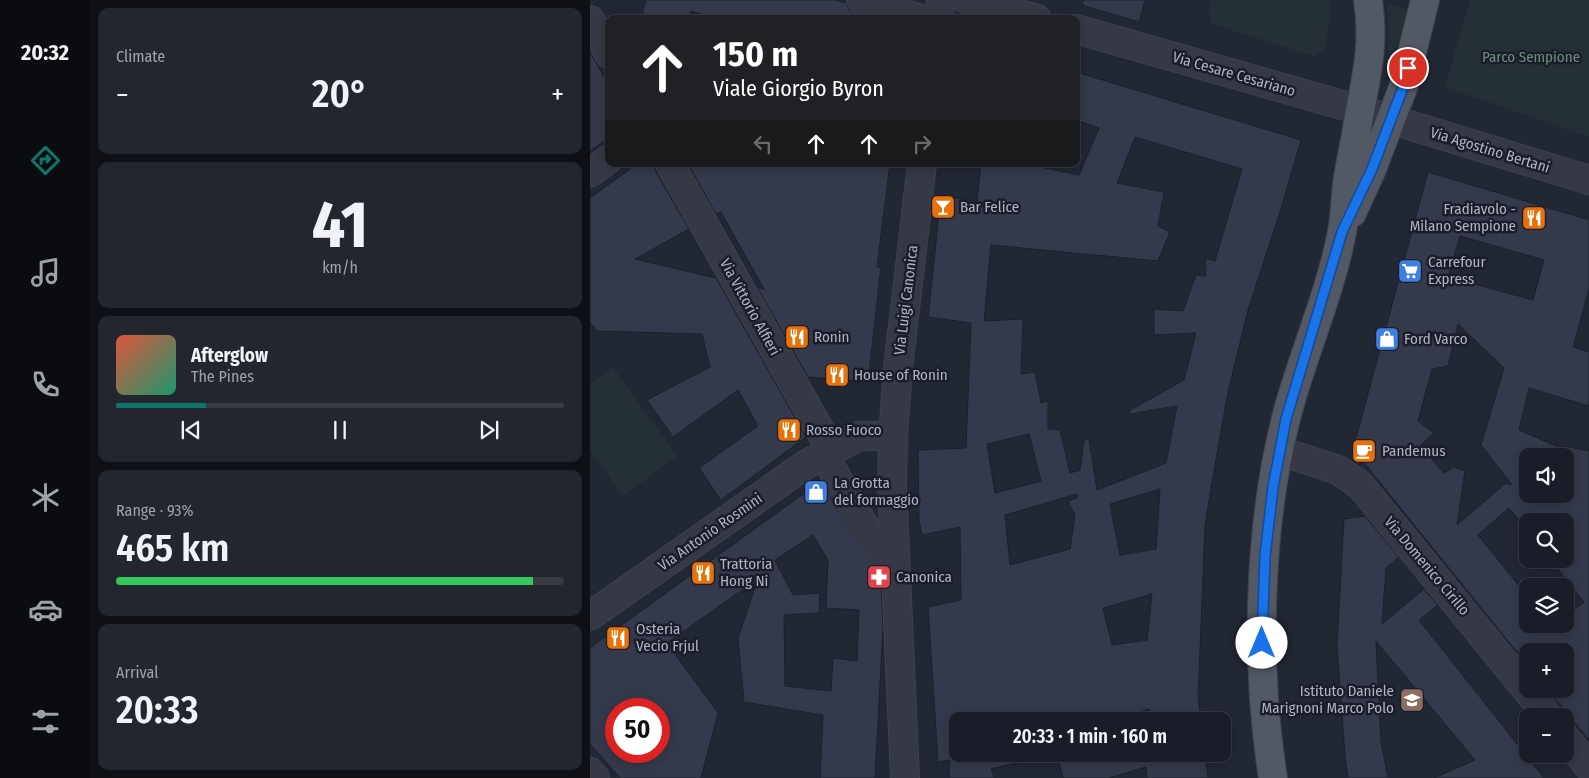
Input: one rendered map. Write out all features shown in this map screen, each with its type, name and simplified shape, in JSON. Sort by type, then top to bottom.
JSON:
[{"type":"main road","points":[[1273,778],[1264,695],[1262,625],[1265,556],[1286,419],[1342,232],[1371,50],[1372,27],[1368,0]]},
{"type":"main road","points":[[1342,232],[1363,191],[1404,85],[1425,0]]},
{"type":"street","points":[[861,0],[914,12],[941,0]]},
{"type":"street","points":[[967,0],[1022,15]]},
{"type":"street","points":[[590,20],[605,47]]},
{"type":"street","name":"Via Cesare Cesariano","points":[[1080,30],[1391,120]]},
{"type":"street","name":"Via Agostino Bertani","points":[[1391,120],[1589,180]]},
{"type":"street","points":[[590,173],[605,162]]},
{"type":"street","name":"Via Vittorio Alfieri","points":[[672,167],[832,459],[894,577]]},
{"type":"street","name":"Via Luigi Canonica","points":[[894,577],[893,436],[898,368],[922,167]]},
{"type":"street","name":"Via Antonio Rosmini","points":[[590,616],[786,478],[832,459],[859,436],[893,436]]},
{"type":"street","name":"Via Domenico Cirillo","points":[[1280,451],[1338,470],[1360,485],[1541,708]]},
{"type":"street","points":[[894,577],[904,774]]},
{"type":"street","points":[[1574,748],[1589,767]]},
{"type":"street","points":[[590,772],[595,778]]},
{"type":"street","points":[[1582,778],[1589,775]]},
{"type":"green space","points":[[1211,0],[1331,0],[1326,49],[1314,56],[1212,24],[1208,10]]},
{"type":"green space","name":"Parco Sempione","points":[[1470,0],[1589,0],[1589,137],[1445,87]]},
{"type":"green space","points":[[1387,4],[1409,10],[1388,72],[1389,38]]},
{"type":"green space","points":[[613,367],[677,456],[623,496],[590,450],[590,384]]},
{"type":"building","points":[[646,0],[836,0],[846,3],[849,10],[856,15],[704,15],[691,11],[690,15],[642,15]]},
{"type":"building","points":[[1083,0],[1145,0],[1139,22],[1082,5]]},
{"type":"building","points":[[590,52],[605,79],[605,141],[590,151]]},
{"type":"building","points":[[1080,73],[1301,140],[1248,310],[1228,392],[1211,488],[1205,526],[1198,697],[1200,712],[1149,712],[1149,709],[1138,712],[949,712],[949,760],[938,762],[928,607],[961,600],[960,527],[922,535],[919,520],[918,450],[966,448],[971,323],[928,317],[941,195],[977,202],[981,167],[1040,167],[1079,175],[1099,128],[1080,121]],"holes":[[[1135,137],[1242,169],[1215,261],[1205,258],[1206,276],[1196,275],[1183,311],[1154,309],[1154,335],[1196,333],[1184,380],[1129,411],[1130,414],[1177,406],[1166,463],[1097,490],[1089,439],[1084,440],[1080,470],[1070,473],[1060,430],[1048,429],[1048,401],[1041,403],[1035,372],[1021,374],[1023,319],[984,321],[991,245],[1158,261],[1170,232],[1158,226],[1164,192],[1117,183]],[[1029,434],[1041,481],[995,493],[987,444]],[[1160,489],[1156,549],[1120,555],[1110,504]],[[1077,494],[1077,498],[1068,501],[1075,515],[1070,549],[1010,565],[1005,515]],[[1152,594],[1147,640],[1112,645],[1103,608]]]},
{"type":"building","points":[[633,167],[655,167],[689,229],[635,259],[716,278],[806,437],[721,500],[699,468],[758,426],[738,390],[673,437],[647,400],[710,367],[702,334],[597,331],[590,322],[590,198]]},
{"type":"building","points":[[690,167],[890,167],[877,267],[881,267],[868,382],[808,377],[757,287],[764,289],[721,212],[716,214]]},
{"type":"building","points":[[1428,172],[1589,220],[1589,289],[1573,347],[1589,352],[1589,406],[1529,388],[1519,430],[1560,448],[1519,448],[1519,503],[1574,503],[1574,448],[1565,448],[1565,446],[1589,451],[1589,740],[1574,722],[1574,708],[1563,708],[1554,698],[1574,698],[1574,643],[1519,643],[1519,651],[1516,651],[1353,449]],"holes":[[[1460,236],[1544,260],[1533,300],[1448,277]],[[1458,324],[1504,368],[1481,445],[1512,485],[1506,483],[1457,525],[1465,471],[1454,467],[1444,473],[1420,446],[1434,433],[1418,421],[1432,369],[1448,366]],[[1509,508],[1519,520],[1519,513],[1574,513],[1574,568],[1557,568],[1565,578],[1574,578],[1574,589],[1584,602],[1574,610],[1574,633],[1519,633],[1519,586],[1478,535]]]},
{"type":"building","points":[[821,481],[881,585],[883,629],[875,778],[820,778],[823,715],[744,702],[738,638],[758,579],[667,643],[718,713],[701,778],[620,778],[607,763],[670,763],[670,698],[605,698],[605,761],[590,744],[590,648]],"holes":[[[813,535],[828,560],[826,608],[859,610],[857,661],[833,658],[831,691],[785,686],[784,615],[819,613],[820,593],[793,595],[775,560]]]},
{"type":"building","name":"Istituto Daniele Marignoni Marco Polo","points":[[1365,516],[1399,557],[1386,568],[1382,624],[1424,589],[1438,605],[1419,620],[1519,746],[1519,763],[1532,763],[1544,778],[1434,778],[1475,760],[1376,641],[1381,742],[1388,778],[1348,778],[1337,645],[1344,519]]},
{"type":"building","points":[[950,762],[1021,762],[991,769],[995,778],[949,778]]},
{"type":"building","points":[[1059,762],[1206,762],[1208,778],[1147,778],[1146,767],[1109,778],[1063,778]]},
{"type":"place","name":"Bar Felice","points":[[943,207]]},
{"type":"place","name":"Fradiavolo - Milano Sempione","points":[[1534,218]]},
{"type":"place","name":"Carrefour Express","points":[[1410,271]]},
{"type":"place","name":"Ronin","points":[[797,337]]},
{"type":"place","name":"Ford Varco","points":[[1387,339]]},
{"type":"place","name":"House of Ronin","points":[[837,375]]},
{"type":"place","name":"Rosso Fuoco","points":[[789,430]]},
{"type":"place","name":"Pandemus","points":[[1364,451]]},
{"type":"place","name":"La Grotta del formaggio","points":[[816,492]]},
{"type":"place","name":"Trattoria Hong Ni","points":[[703,573]]},
{"type":"place","name":"Canonica","points":[[879,577]]},
{"type":"place","name":"Osteria Vecio Frjul","points":[[618,638]]},
{"type":"place","name":"Istituto Daniele Marignoni Marco Polo","points":[[1412,700]]},
{"type":"route","points":[[1262,643],[1265,556],[1273,487],[1286,419],[1342,232],[1372,169],[1404,85],[1408,68]]}]
